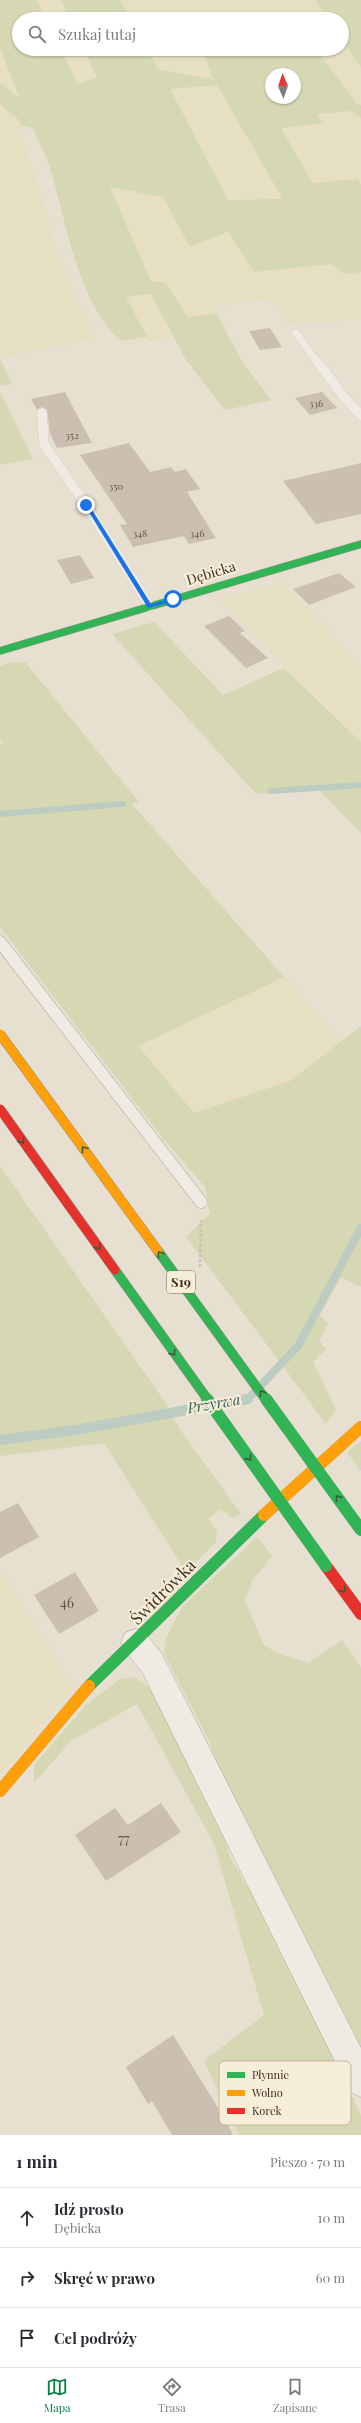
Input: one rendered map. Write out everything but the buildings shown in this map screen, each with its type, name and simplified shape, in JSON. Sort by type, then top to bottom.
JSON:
[{"type":"main road","name":"Dębicka","points":[[0,651],[361,544]]},
{"type":"main road","name":"S19","points":[[0,1034],[361,1530]]},
{"type":"main road","points":[[0,1109],[361,1614]]},
{"type":"main road","name":"Świdrówka","points":[[0,1791],[85,1690],[297,1483],[361,1427]]},
{"type":"street","points":[[135,1642],[152,1663],[361,2081]]},
{"type":"lane","points":[[296,333],[344,397],[361,415]]},
{"type":"lane","points":[[42,413],[44,444],[86,505],[150,606]]},
{"type":"lane","points":[[0,942],[201,1202]]},
{"type":"shaded area","points":[[37,0],[61,0],[66,12],[43,12]]},
{"type":"shaded area","points":[[120,0],[315,0],[323,12],[127,12]]},
{"type":"shaded area","points":[[0,48],[20,100],[0,83]]},
{"type":"shaded area","points":[[349,50],[361,67],[361,105],[357,104],[321,56],[349,56]]},
{"type":"shaded area","points":[[64,56],[86,56],[97,78],[78,85]]},
{"type":"shaded area","points":[[151,56],[204,56],[214,80],[158,69]]},
{"type":"shaded area","points":[[217,85],[282,199],[228,200],[170,89]]},
{"type":"shaded area","points":[[0,104],[17,118],[23,127],[16,129],[27,149],[56,248],[74,294],[96,338],[0,358]]},
{"type":"shaded area","points":[[352,111],[361,118],[361,185],[358,179],[313,183],[281,127],[323,123],[317,114]]},
{"type":"shaded area","points":[[110,187],[163,197],[228,232],[254,272],[331,264],[344,274],[361,272],[361,319],[288,324],[272,298],[213,306],[217,314],[187,317],[166,283],[151,282]]},
{"type":"shaded area","points":[[151,294],[173,337],[150,341],[126,297]]},
{"type":"shaded area","points":[[281,582],[361,666],[361,742],[219,601]]},
{"type":"shaded area","points":[[284,977],[341,1041],[290,1081],[194,1113],[138,1046]]},
{"type":"shaded area","points":[[0,1570],[73,1687],[0,1776]]},
{"type":"green space","points":[[0,0],[37,0],[43,12],[12,12],[12,56],[64,56],[78,84],[97,77],[86,56],[151,56],[158,69],[214,80],[204,56],[321,56],[357,104],[361,105],[361,118],[352,111],[317,114],[324,123],[281,128],[313,183],[358,179],[361,185],[361,272],[344,274],[331,264],[254,272],[228,232],[190,247],[163,197],[110,187],[151,281],[166,283],[187,317],[217,314],[243,363],[271,400],[225,410],[186,360],[151,294],[126,297],[147,337],[121,341],[107,326],[94,307],[84,285],[45,155],[33,129],[28,126],[23,127],[17,118],[0,104],[0,83],[20,99],[0,48]],"holes":[[[217,85],[282,199],[228,200],[170,89]]]},
{"type":"green space","points":[[61,0],[120,0],[127,12],[66,12]]},
{"type":"green space","points":[[315,0],[361,0],[361,67],[349,50],[349,12],[323,12]]},
{"type":"green space","points":[[0,358],[12,384],[0,386]]},
{"type":"green space","points":[[0,392],[33,459],[0,465]]},
{"type":"green space","points":[[154,622],[223,695],[284,668],[361,742],[361,833],[319,790],[256,794],[112,634]]},
{"type":"green space","points":[[11,662],[25,662],[139,802],[132,804],[284,977],[138,1046],[194,1113],[290,1081],[361,1026],[361,1287],[341,1278],[320,1315],[328,1324],[319,1341],[326,1349],[313,1362],[336,1410],[326,1424],[186,1237],[210,1213],[205,1187],[161,1136],[0,927],[0,744],[3,743],[0,738],[0,666]]},
{"type":"green space","points":[[0,1166],[165,1402],[179,1428],[241,1514],[233,1518],[221,1510],[208,1518],[217,1532],[216,1542],[186,1572],[104,1443],[0,1456]]},
{"type":"green space","points":[[361,1441],[361,1471],[347,1452]]},
{"type":"green space","points":[[257,1537],[272,1556],[252,1581],[245,1601],[264,1645],[277,1653],[308,1663],[342,1640],[361,1668],[361,2049],[336,1999],[272,1882],[216,1769],[210,1743],[164,1653],[166,1638],[182,1607]]},
{"type":"green space","points":[[135,1677],[152,1690],[222,1831],[230,1857],[259,1906],[335,2061],[219,2061],[219,2093],[204,2061],[264,2015],[214,1844],[137,1704],[71,1741],[34,1783],[34,1765],[86,1705],[120,1679]]},
{"type":"green space","points":[[351,2094],[361,2116],[361,2135],[239,2135],[234,2125],[351,2125]]},
{"type":"waterway","points":[[271,791],[361,785]]},
{"type":"waterway","points":[[0,814],[123,804]]},
{"type":"waterway","name":"Przyrwa","points":[[248,1399],[298,1346],[361,1228]]},
{"type":"waterway","name":"Przyrwa","points":[[0,1440],[81,1429],[248,1399]]},
{"type":"waterway","name":"Przyrwa","points":[[243,1400],[248,1399]]},
{"type":"traffic: fast","points":[[0,651],[361,544]]},
{"type":"traffic: fast","points":[[158,1251],[361,1530]]},
{"type":"traffic: fast","points":[[115,1270],[326,1566]]},
{"type":"traffic: fast","points":[[89,1686],[264,1515]]},
{"type":"traffic: slow","points":[[0,1034],[158,1251]]},
{"type":"traffic: slow","points":[[264,1515],[361,1427]]},
{"type":"traffic: slow","points":[[0,1791],[89,1686]]},
{"type":"traffic: jam","points":[[0,1109],[115,1270]]},
{"type":"traffic: jam","points":[[326,1566],[361,1614]]},
{"type":"route","points":[[86,505],[150,606],[173,599]]}]
